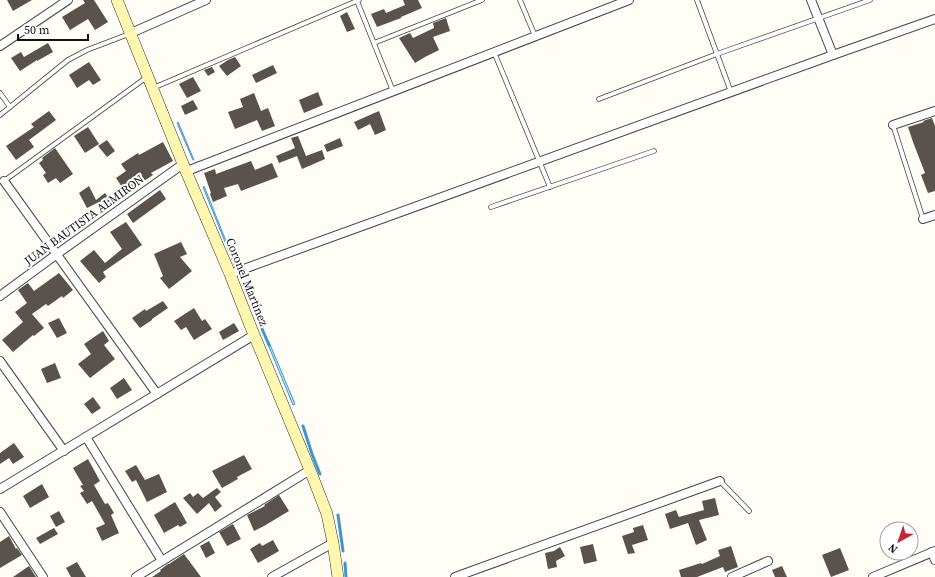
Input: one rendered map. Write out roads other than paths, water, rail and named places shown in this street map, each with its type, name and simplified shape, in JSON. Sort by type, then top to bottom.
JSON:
[{"type":"main road","name":"Coronel Martínez","points":[[117,0],[310,470],[326,514],[334,542],[338,577]]},
{"type":"street","points":[[0,46],[68,0]]},
{"type":"street","points":[[131,33],[206,0]]},
{"type":"street","name":"JUAN BAUTISTA ALMIRON","points":[[0,296],[57,254],[185,168],[393,91],[629,0]]},
{"type":"street","points":[[811,0],[833,55]]},
{"type":"street","points":[[230,274],[935,19]]},
{"type":"street","points":[[893,125],[935,111]]},
{"type":"street","points":[[4,181],[157,394]]},
{"type":"street","points":[[923,219],[935,215]]},
{"type":"street","points":[[0,489],[254,335]]},
{"type":"street","points":[[0,361],[64,451]]},
{"type":"street","points":[[86,437],[162,561]]},
{"type":"street","points":[[136,577],[310,470]]},
{"type":"street","points":[[455,577],[720,481]]},
{"type":"street","points":[[0,512],[43,577]]},
{"type":"street","points":[[272,577],[334,542]]},
{"type":"street","points":[[873,577],[934,554]]},
{"type":"street","points":[[732,577],[768,561]]},
{"type":"lane","points":[[152,88],[358,0],[393,91]]},
{"type":"lane","points":[[374,43],[482,0]]},
{"type":"lane","points":[[520,0],[535,36]]},
{"type":"lane","points":[[696,0],[731,92]]},
{"type":"lane","points":[[599,99],[717,54],[870,0]]},
{"type":"lane","points":[[0,115],[68,60],[87,50],[131,33]]},
{"type":"lane","points":[[494,52],[550,187]]},
{"type":"lane","points":[[4,181],[147,76]]},
{"type":"lane","points":[[0,93],[10,107]]},
{"type":"lane","points":[[893,125],[923,219]]},
{"type":"lane","points":[[491,207],[654,151]]},
{"type":"lane","points":[[720,481],[749,511]]},
{"type":"water","points":[[178,122],[194,160],[177,123]]},
{"type":"water","points":[[204,186],[236,266],[235,267],[203,187]]},
{"type":"water","points":[[267,342],[269,342],[295,404],[293,405]]},
{"type":"waterway","points":[[253,308],[269,345]]},
{"type":"waterway","points":[[303,426],[320,474]]},
{"type":"waterway","points":[[338,515],[343,551]]},
{"type":"waterway","points":[[345,563],[346,577]]}]
